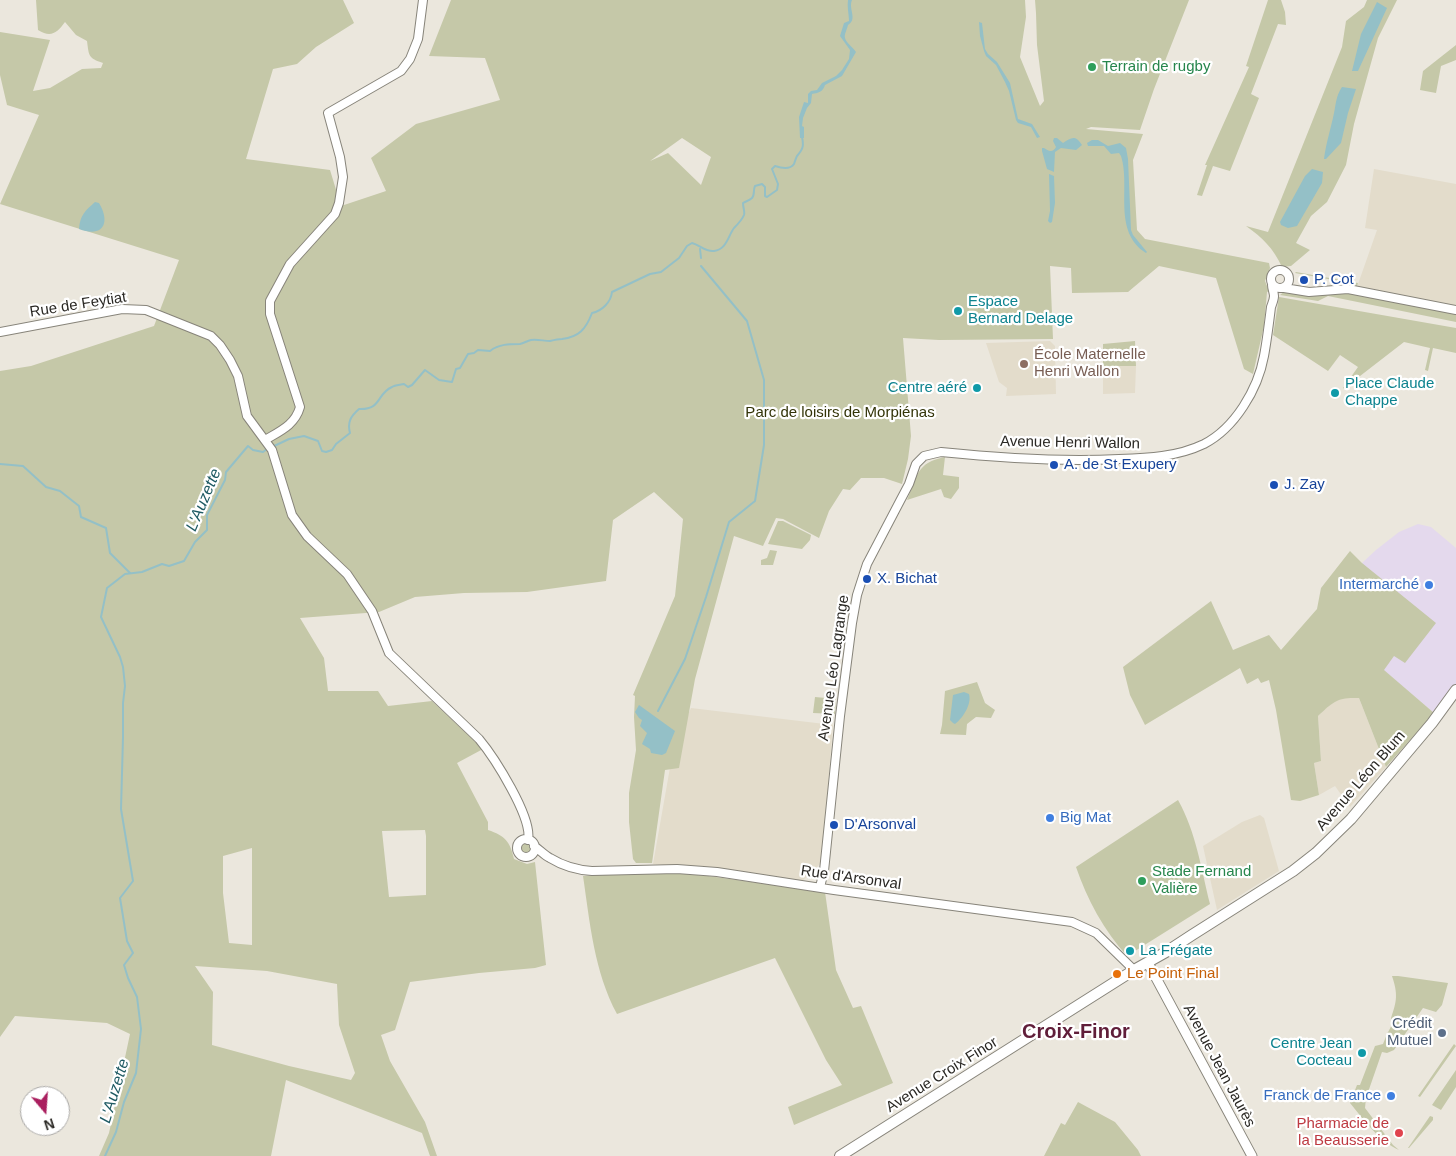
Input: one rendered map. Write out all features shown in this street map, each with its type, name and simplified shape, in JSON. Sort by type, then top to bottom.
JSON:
[{"type":"main road","name":"Avenue Léon Blum","points":[[1134,970],[1166,952],[1293,871],[1316,853],[1351,820],[1432,723],[1456,690]]},
{"type":"main road","name":"Avenue Léon Blum","points":[[1432,723],[1456,698]]},
{"type":"main road","name":"Avenue Jean Jaurès","points":[[1148,963],[1252,1156]]},
{"type":"main road","name":"Avenue Croix Finor","points":[[840,1156],[1134,970]]},
{"type":"street","points":[[268,445],[292,423],[298,415],[300,407],[270,314],[270,301],[290,264],[335,214],[340,203],[343,177],[340,157],[328,113],[401,71],[410,59],[418,39],[423,0]]},
{"type":"street","points":[[1298,290],[1285,272],[1277,270],[1271,275],[1270,280],[1276,288],[1309,292],[1338,288],[1348,289],[1456,310]]},
{"type":"street","points":[[1274,296],[1288,284],[1289,280]]},
{"type":"street","name":"Avenue Henri Wallon","points":[[916,464],[924,456],[941,452],[1073,460],[1159,457],[1176,454],[1204,444],[1225,428],[1250,398],[1263,361],[1274,296],[1272,285]]},
{"type":"street","name":"Rue de Feytiat","points":[[0,332],[122,309],[146,310],[211,336],[220,345],[238,376],[247,416],[268,445],[292,515],[307,536],[347,574],[372,611],[389,653],[486,747],[520,807],[528,826],[531,843]]},
{"type":"street","name":"Avenue Léo Lagrange","points":[[820,888],[825,862],[840,716],[857,596],[867,564],[909,484],[916,464]]},
{"type":"street","points":[[521,841],[531,843],[533,853],[530,857],[522,857],[517,850],[517,845],[521,841]]},
{"type":"street","name":"Rue d'Arsonval","points":[[531,843],[549,858],[580,870],[677,869],[717,872],[1072,922],[1096,933],[1134,970]]},
{"type":"street","name":"Rue d'Arsonval","points":[[530,857],[549,858]]},
{"type":"shaded area","points":[[1374,169],[1456,184],[1456,306],[1357,287],[1377,230],[1365,228]]},
{"type":"shaded area","name":"École Maternelle Henri Wallon","points":[[1050,341],[1055,346],[1056,394],[1006,396],[1007,388],[999,382],[986,343]]},
{"type":"shaded area","points":[[1103,366],[1136,366],[1135,393],[1103,394]]},
{"type":"shaded area","points":[[1418,524],[1431,527],[1456,548],[1456,686],[1434,713],[1383,670],[1394,655],[1405,662],[1362,563],[1399,532]]},
{"type":"shaded area","points":[[1345,697],[1359,698],[1386,767],[1350,807],[1335,786],[1319,795],[1314,763],[1321,761],[1318,716],[1333,702]]},
{"type":"shaded area","points":[[691,708],[833,725],[822,861],[802,881],[653,864],[674,745]]},
{"type":"shaded area","points":[[1260,815],[1264,818],[1279,871],[1217,910],[1203,846],[1242,822]]},
{"type":"green space","name":"Parc de loisirs de Morpiénas","points":[[36,0],[343,0],[354,23],[316,47],[297,64],[273,69],[246,159],[330,170],[341,206],[386,191],[371,158],[416,124],[500,100],[485,58],[429,56],[451,0],[1025,0],[1026,17],[1020,57],[1040,106],[1044,101],[1037,45],[1035,0],[1189,0],[1140,130],[1091,127],[1086,129],[1143,134],[1133,160],[1137,230],[1145,239],[1269,263],[1270,268],[1265,281],[1269,291],[1267,292],[1264,326],[1253,374],[1244,369],[1216,278],[1159,266],[1128,292],[1072,293],[1071,268],[1050,266],[1053,339],[939,340],[903,338],[911,436],[902,484],[884,478],[861,478],[850,490],[843,489],[829,511],[819,538],[783,519],[776,518],[763,546],[734,536],[695,679],[679,768],[665,770],[652,863],[636,863],[633,859],[629,822],[629,793],[636,750],[635,696],[633,695],[675,596],[683,519],[654,492],[613,520],[606,581],[527,592],[464,593],[415,597],[379,612],[300,618],[324,658],[328,691],[378,691],[388,706],[432,701],[483,749],[457,763],[488,822],[488,830],[506,840],[511,848],[514,859],[527,864],[535,862],[546,965],[535,968],[410,982],[395,1030],[381,1035],[390,1061],[425,1122],[437,1156],[430,1156],[422,1133],[286,1080],[271,1156],[99,1156],[109,1133],[130,1034],[107,1023],[15,1016],[0,1037],[0,371],[31,366],[154,326],[179,260],[0,204],[39,115],[7,105],[0,75],[0,32],[50,40],[33,91],[50,88],[82,69],[101,68],[103,63],[94,60],[90,56],[87,41],[76,35],[65,22],[59,29],[50,34],[38,30]],"holes":[[[682,138],[711,157],[701,185],[668,153],[650,161]],[[425,830],[426,895],[389,897],[382,831]],[[252,848],[252,945],[229,943],[223,893],[223,856]],[[195,966],[267,971],[337,984],[339,1025],[355,1073],[351,1080],[289,1066],[212,1045],[213,992]]]},
{"type":"green space","points":[[1268,0],[1281,0],[1285,12],[1286,25],[1278,24],[1251,94],[1259,98],[1230,171],[1213,166],[1202,196],[1197,195],[1207,165],[1205,165],[1249,67],[1246,66]]},
{"type":"green space","points":[[1367,0],[1397,0],[1378,38],[1354,124],[1346,165],[1327,202],[1311,216],[1296,243],[1310,250],[1291,266],[1282,267],[1267,244],[1246,226],[1268,232],[1342,47],[1346,21],[1364,7]]},
{"type":"green space","points":[[1456,45],[1456,60],[1441,66],[1436,93],[1420,90],[1423,71]]},
{"type":"green space","points":[[1296,272],[1358,283],[1357,287]]},
{"type":"green space","points":[[1285,291],[1342,291],[1456,313],[1456,322],[1328,296],[1318,301],[1280,295]]},
{"type":"green space","points":[[1279,297],[1456,328],[1456,353],[1433,348],[1428,371],[1425,370],[1430,348],[1404,342],[1351,383],[1347,390],[1343,388],[1358,367],[1340,355],[1328,371],[1273,335]]},
{"type":"green space","points":[[1135,341],[1136,366],[1103,366],[1103,344]]},
{"type":"green space","points":[[945,457],[943,475],[959,477],[959,488],[951,499],[944,497],[941,489],[907,500],[919,471],[928,463]]},
{"type":"green space","points":[[778,521],[783,521],[811,535],[810,540],[802,549],[768,544]]},
{"type":"green space","points":[[770,550],[777,551],[773,565],[761,565],[761,560],[767,558]]},
{"type":"green space","points":[[1350,551],[1436,623],[1405,663],[1394,656],[1384,670],[1434,713],[1386,767],[1359,698],[1345,698],[1336,701],[1318,716],[1321,761],[1314,763],[1319,795],[1300,801],[1291,800],[1269,680],[1261,683],[1258,678],[1247,684],[1240,668],[1145,725],[1130,695],[1123,667],[1211,601],[1233,650],[1269,635],[1281,650],[1317,609],[1321,588]]},
{"type":"green space","points":[[977,682],[985,703],[995,710],[991,718],[976,717],[967,724],[966,735],[940,734],[945,691]]},
{"type":"green space","points":[[815,697],[836,699],[835,714],[813,713]]},
{"type":"green space","name":"Stade Fernand Valière","points":[[1178,800],[1194,837],[1210,904],[1127,956],[1097,914],[1085,891],[1076,867]]},
{"type":"green space","points":[[524,842],[528,842],[532,848],[528,854],[524,854],[520,850],[520,846]]},
{"type":"green space","points":[[656,871],[825,892],[836,970],[853,1008],[861,1006],[893,1083],[794,1125],[788,1107],[842,1085],[826,1060],[775,958],[617,1014],[609,998],[598,964],[583,876]]},
{"type":"green space","points":[[1392,976],[1448,983],[1442,1005],[1436,1012],[1423,1008],[1394,1050],[1387,1053],[1382,1052],[1366,1098],[1365,1108],[1393,1145],[1399,1150],[1385,1142],[1350,1103],[1357,1085],[1360,1085],[1375,1046],[1383,1044],[1393,1023],[1391,1018],[1396,1002],[1396,993]]},
{"type":"green space","points":[[1454,1044],[1456,1046],[1420,1097],[1418,1096]]},
{"type":"green space","points":[[1456,1070],[1456,1087],[1441,1110],[1432,1105]]},
{"type":"green space","points":[[1078,1102],[1115,1122],[1141,1156],[1044,1156],[1061,1123],[1065,1125]]},
{"type":"green space","points":[[1430,1116],[1433,1117],[1433,1120],[1408,1148]]},
{"type":"water","points":[[848,0],[852,0],[853,17],[848,25],[845,38],[856,52],[842,76],[825,85],[820,92],[812,94],[811,103],[803,118],[804,138],[800,138],[799,117],[804,102],[808,103],[808,94],[811,91],[817,90],[822,83],[836,76],[849,59],[850,50],[840,36],[844,23],[849,21]]},
{"type":"water","points":[[1377,2],[1387,8],[1358,71],[1352,71],[1361,34]]},
{"type":"water","points":[[979,22],[982,23],[985,49],[997,62],[1010,83],[1018,119],[1032,124],[1040,137],[1037,138],[1031,127],[1018,123],[1016,120],[1005,82],[996,65],[986,56],[984,51]]},
{"type":"water","points":[[1342,87],[1356,89],[1341,143],[1324,159],[1336,100]]},
{"type":"water","points":[[1054,138],[1063,143],[1075,138],[1082,145],[1076,150],[1061,148],[1055,152],[1054,172],[1047,169],[1042,148],[1052,151],[1056,147],[1053,141]]},
{"type":"water","points":[[1092,140],[1098,140],[1108,146],[1120,143],[1126,148],[1131,230],[1146,253],[1136,244],[1129,233],[1124,208],[1124,168],[1121,156],[1119,153],[1111,154],[1104,146],[1088,146],[1087,143]]},
{"type":"water","points":[[1312,169],[1323,172],[1322,183],[1297,226],[1288,228],[1281,225],[1280,222],[1305,176]]},
{"type":"water","points":[[1049,174],[1054,176],[1055,203],[1052,222],[1050,223],[1048,221],[1050,211]]},
{"type":"water","points":[[95,202],[99,203],[103,210],[104,222],[102,227],[94,232],[79,229],[84,214]]},
{"type":"water","points":[[964,692],[969,694],[968,706],[964,715],[955,724],[950,720],[953,695]]},
{"type":"water","points":[[639,705],[675,731],[666,753],[662,755],[651,753],[650,749],[642,744],[647,733],[640,726],[642,720],[635,712]]},
{"type":"waterway","name":"L'Auzette","points":[[272,447],[289,439],[304,436],[318,441],[322,451],[332,450],[336,444],[350,433],[350,420],[359,409],[372,407],[393,386],[404,384],[408,387],[412,385],[425,370],[439,380],[452,382],[456,369],[460,368],[468,354],[478,350],[490,351],[504,345],[520,344],[530,340],[550,341],[568,338],[577,334],[587,324],[592,313],[608,303],[612,292],[650,274],[661,272],[679,258],[687,246],[692,243],[711,251],[722,248],[743,217],[743,203],[753,197],[755,186],[762,184],[765,187],[765,196],[767,197],[777,190],[778,184],[772,169],[775,166],[785,168],[794,164],[801,151],[802,137]]},
{"type":"waterway","points":[[700,249],[701,258]]},
{"type":"waterway","points":[[658,711],[685,659],[729,522],[755,501],[764,445],[764,380],[747,321],[701,266]]},
{"type":"waterway","name":"L'Auzette","points":[[105,1156],[116,1132],[124,1102],[136,1073],[141,1029],[137,997],[124,965],[133,953],[127,941],[120,898],[133,881],[121,809],[125,686],[120,657],[101,617],[107,588],[125,574],[142,572],[162,564],[169,566],[184,561],[195,542],[207,530],[207,515],[225,480],[226,472],[248,446],[253,450],[263,452],[267,449]]},
{"type":"waterway","points":[[0,464],[23,466],[46,487],[60,491],[79,506],[81,517],[106,528],[110,553],[130,573]]},
{"type":"place","name":"Terrain de rugby","points":[[1092,67]]},
{"type":"place","name":"P. Cot","points":[[1304,280]]},
{"type":"place","name":"Espace Bernard Delage","points":[[958,311]]},
{"type":"place","name":"École Maternelle Henri Wallon","points":[[1024,364]]},
{"type":"place","name":"Centre aéré","points":[[977,388]]},
{"type":"place","name":"Place Claude Chappe","points":[[1335,393]]},
{"type":"place","name":"A. de St Exupery","points":[[1054,465]]},
{"type":"place","name":"J. Zay","points":[[1274,485]]},
{"type":"place","name":"X. Bichat","points":[[867,579]]},
{"type":"place","name":"Intermarché","points":[[1429,585]]},
{"type":"place","name":"Big Mat","points":[[1050,818]]},
{"type":"place","name":"D'Arsonval","points":[[834,825]]},
{"type":"place","name":"Stade Fernand Valière","points":[[1142,881]]},
{"type":"place","name":"La Frégate","points":[[1130,951]]},
{"type":"place","name":"Le Point Final","points":[[1117,974]]},
{"type":"place","name":"Crédit Mutuel","points":[[1442,1033]]},
{"type":"place","name":"Centre Jean Cocteau","points":[[1362,1053]]},
{"type":"place","name":"Franck de France","points":[[1391,1096]]},
{"type":"place","name":"Pharmacie de la Beausserie","points":[[1399,1133]]},
{"type":"district","name":"Croix-Finor","points":[[1076,1032]]}]
